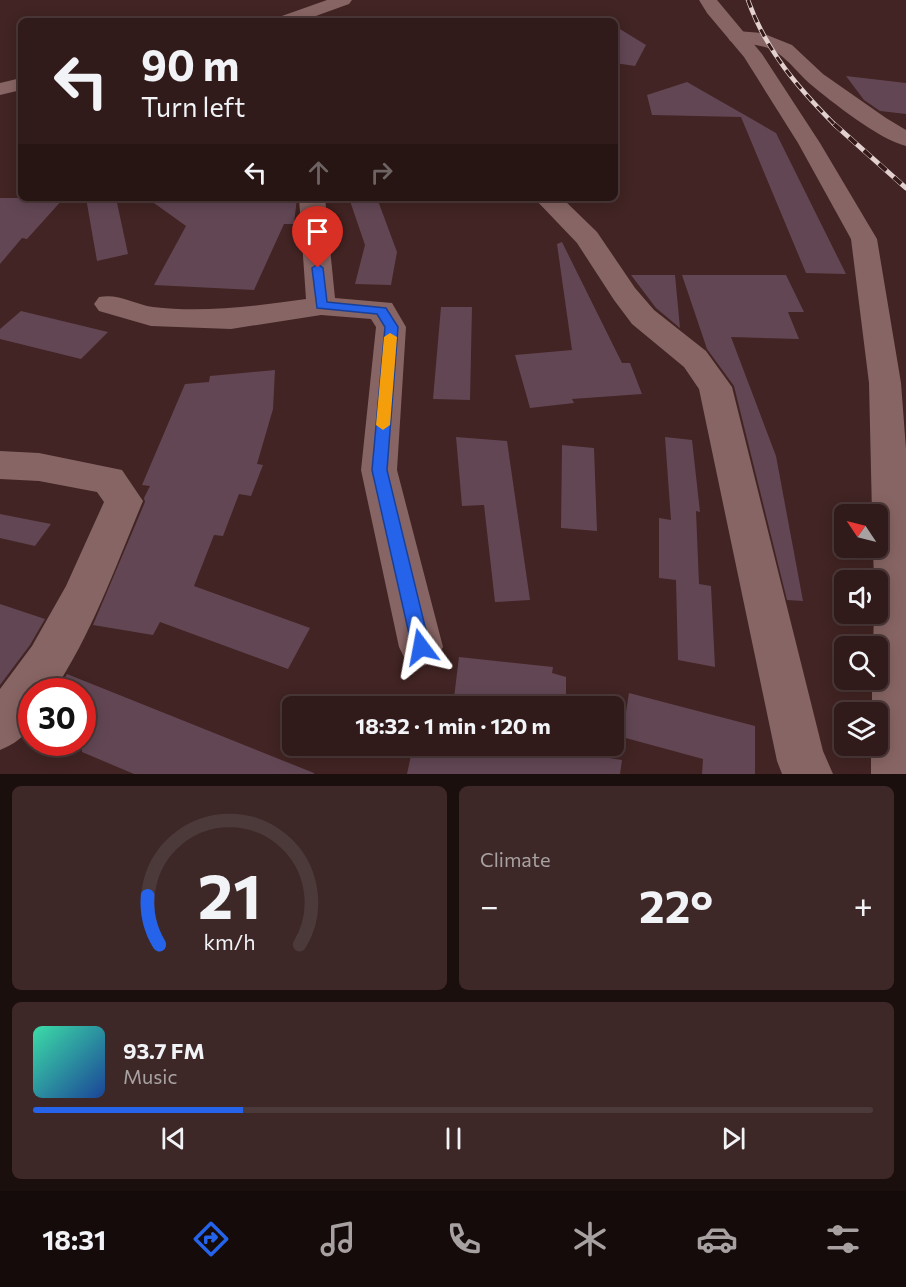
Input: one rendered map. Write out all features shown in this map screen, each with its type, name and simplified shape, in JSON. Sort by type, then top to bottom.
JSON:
[{"type":"street","points":[[302,18],[343,0]]},
{"type":"street","points":[[708,0],[713,9],[752,54],[809,143],[864,240],[885,383],[895,587],[895,774]]},
{"type":"street","points":[[737,37],[762,39],[785,48],[816,78],[878,123],[906,140]]},
{"type":"street","points":[[0,89],[18,85]]},
{"type":"street","points":[[312,201],[321,306]]},
{"type":"street","points":[[550,201],[588,238],[624,294],[643,317],[695,359],[715,387],[801,761],[809,774]]},
{"type":"street","points":[[109,304],[151,316],[231,319],[321,306],[381,310],[391,327],[379,470],[421,647]]},
{"type":"street","points":[[0,465],[39,467],[109,480],[124,501],[81,598],[48,661],[0,727]]},
{"type":"building","points":[[618,28],[646,45],[635,66],[618,63]]},
{"type":"building","points":[[846,76],[906,83],[906,114],[880,111],[864,100]]},
{"type":"building","points":[[687,82],[776,133],[846,274],[806,273],[741,117],[652,115],[647,95]]},
{"type":"building","points":[[0,198],[18,198],[18,201],[61,201],[27,239],[22,238],[0,264]]},
{"type":"building","points":[[87,201],[117,201],[128,254],[97,261]]},
{"type":"building","points":[[151,201],[297,201],[294,224],[284,224],[254,290],[154,285],[186,226]]},
{"type":"building","points":[[350,201],[378,201],[397,252],[391,285],[355,284],[365,245]]},
{"type":"building","points":[[562,242],[622,363],[630,363],[642,394],[572,399],[574,403],[530,408],[515,355],[572,350],[557,244]]},
{"type":"building","points":[[631,275],[675,275],[680,328],[656,308]]},
{"type":"building","points":[[682,275],[786,275],[804,312],[788,312],[799,339],[731,337],[776,456],[803,601],[787,600],[734,386],[707,349]]},
{"type":"building","points":[[441,307],[472,307],[470,400],[433,399]]},
{"type":"building","points":[[21,311],[108,332],[81,359],[0,339],[0,329]]},
{"type":"building","points":[[275,370],[273,409],[257,464],[263,465],[251,496],[239,494],[223,536],[214,535],[194,586],[310,628],[288,669],[160,622],[153,635],[93,625],[145,502],[144,498],[150,486],[142,485],[185,384],[209,382],[210,376]]},
{"type":"building","points":[[456,437],[507,441],[530,600],[495,602],[484,505],[462,506]]},
{"type":"building","points":[[665,437],[692,440],[700,512],[696,511],[699,584],[711,586],[715,667],[678,660],[676,580],[659,578],[659,518],[671,520]]},
{"type":"building","points":[[562,445],[594,448],[597,531],[561,528]]},
{"type":"building","points":[[0,514],[51,524],[35,546],[0,538]]},
{"type":"building","points":[[0,604],[45,619],[30,645],[0,685]]},
{"type":"building","points":[[459,657],[553,667],[552,673],[566,677],[566,696],[454,696]]},
{"type":"building","points":[[67,674],[77,678],[65,678]]},
{"type":"building","points":[[96,686],[314,773],[314,774],[134,774],[91,756],[96,756]]},
{"type":"building","points":[[629,693],[755,726],[755,774],[702,774],[703,759],[624,738]]},
{"type":"building","points":[[411,756],[597,756],[622,760],[620,774],[407,774]]},
{"type":"railway","points":[[748,0],[764,36],[784,68],[835,125]]},
{"type":"railway","points":[[835,125],[906,188]]},
{"type":"slow traffic","points":[[383,425],[390,337]]},
{"type":"route","points":[[318,268],[321,306],[381,310],[391,327],[379,470],[421,647]]}]
